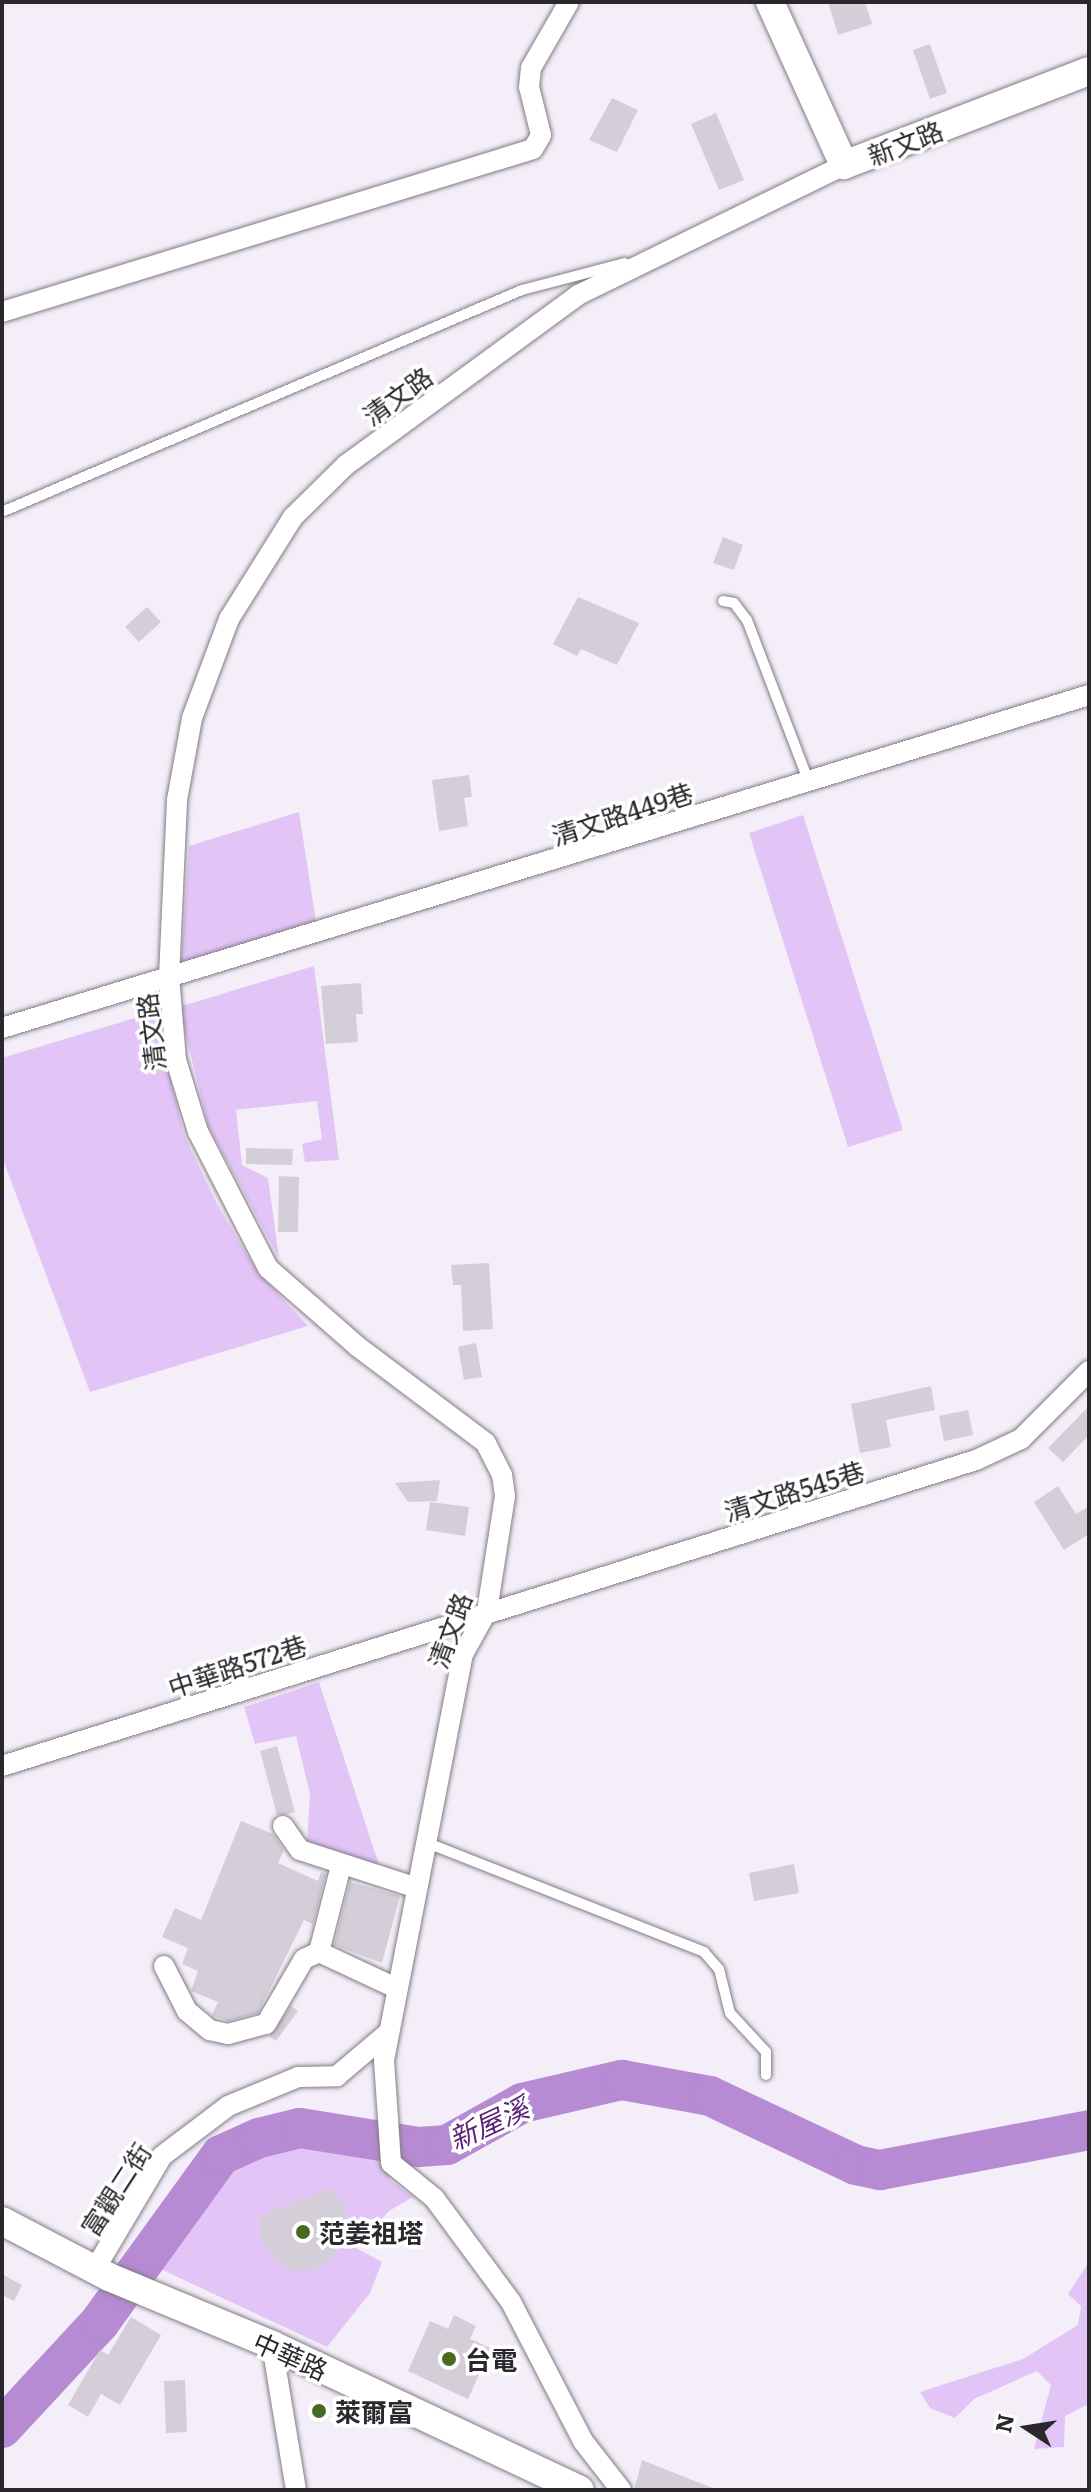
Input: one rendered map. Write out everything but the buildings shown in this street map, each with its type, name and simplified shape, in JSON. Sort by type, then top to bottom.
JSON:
[{"type":"main road","name":"新文路","points":[[770,2],[844,165],[1089,71]]},
{"type":"main road","name":"中華路","points":[[2,2221],[141,2292],[272,2345],[568,2488]]},
{"type":"street","points":[[2,312],[533,149],[541,135],[529,87],[531,68],[569,2]]},
{"type":"street","name":"清文路","points":[[621,2490],[583,2441],[511,2302],[434,2198],[391,2163],[386,2081],[396,1988],[463,1654],[487,1611],[505,1496],[502,1475],[486,1443],[357,1346],[268,1268],[198,1132],[176,1060],[169,977],[177,800],[192,718],[229,619],[293,517],[346,465],[578,295],[844,165]]},
{"type":"street","name":"清文路449巷","points":[[2,1028],[1089,695]]},
{"type":"street","name":"清文路545巷","points":[[487,1611],[976,1460],[1021,1439],[1089,1371]]},
{"type":"street","name":"中華路572巷","points":[[2,1766],[487,1611]]},
{"type":"street","points":[[283,1826],[300,1850],[341,1866],[414,1887]]},
{"type":"street","points":[[319,1952],[341,1866]]},
{"type":"street","points":[[164,1966],[187,2011],[210,2030],[228,2034],[266,2024],[304,1959],[319,1952]]},
{"type":"street","points":[[319,1952],[396,1988]]},
{"type":"street","name":"富觀二街","points":[[102,2273],[162,2156],[228,2106],[298,2077],[337,2076],[389,2032]]},
{"type":"street","points":[[272,2345],[296,2490]]},
{"type":"lane","points":[[4,511],[522,290],[670,252]]},
{"type":"lane","points":[[723,601],[734,603],[747,620],[808,780]]},
{"type":"lane","points":[[423,1842],[704,1952],[719,1969],[730,2013],[766,2052],[766,2075]]},
{"type":"shaded area","points":[[299,812],[319,941],[180,984],[189,846]]},
{"type":"shaded area","points":[[803,815],[903,1130],[848,1147],[749,833]]},
{"type":"shaded area","points":[[314,966],[339,1160],[305,1162],[302,1144],[322,1139],[317,1101],[236,1110],[242,1165],[268,1178],[279,1258],[208,1125],[179,1007]]},
{"type":"shaded area","points":[[155,1012],[184,1135],[217,1204],[256,1270],[308,1326],[90,1392],[2,1157],[2,1058]]},
{"type":"shaded area","points":[[319,1682],[381,1871],[307,1844],[310,1794],[296,1736],[255,1744],[244,1707]]},
{"type":"shaded area","points":[[264,2140],[344,2140],[381,2151],[391,2181],[413,2197],[389,2211],[356,2248],[382,2262],[370,2293],[327,2347],[154,2266],[207,2180]]},
{"type":"shaded area","points":[[1089,2262],[1089,2404],[1065,2416],[1064,2447],[1034,2449],[1051,2385],[1037,2371],[974,2399],[955,2418],[930,2408],[920,2392],[1023,2359],[1078,2325],[1081,2306],[1068,2294]]},
{"type":"waterway","name":"新屋溪","points":[[2,2428],[100,2322],[221,2155],[259,2138],[300,2128],[418,2147],[447,2145],[522,2103],[622,2080],[710,2096],[856,2165],[880,2170],[1089,2130]]},
{"type":"place","name":"范姜祖塔","points":[[303,2232]]},
{"type":"place","name":"台電","points":[[449,2359]]},
{"type":"place","name":"萊爾富","points":[[319,2411]]}]
